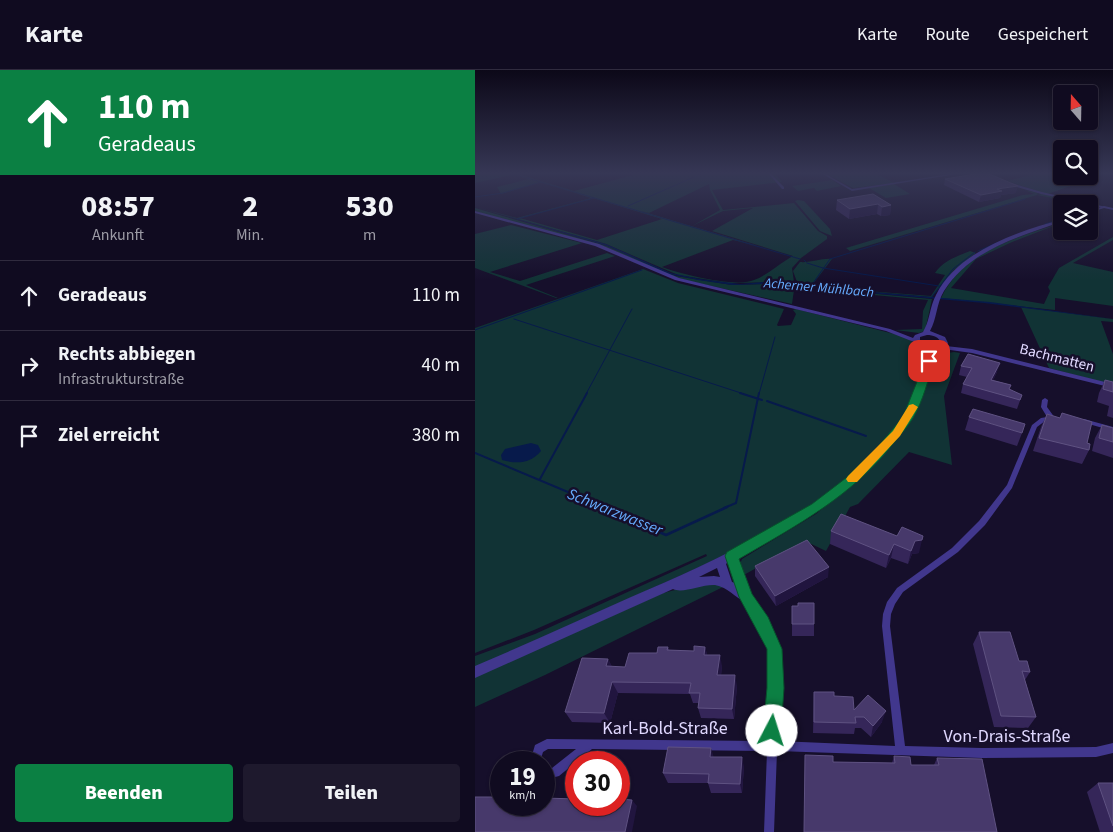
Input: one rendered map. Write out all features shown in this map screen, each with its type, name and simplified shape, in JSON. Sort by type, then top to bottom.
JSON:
[{"type":"street","points":[[475,212],[587,242],[677,279],[888,330],[921,336],[938,335]]},
{"type":"street","points":[[921,336],[932,322],[937,298],[955,272],[976,255],[1001,243],[1053,224]]},
{"type":"street","points":[[475,672],[719,562],[817,508],[850,482],[881,451],[907,418],[922,386],[929,361],[941,345],[932,322]]},
{"type":"street","points":[[921,336],[929,361]]},
{"type":"street","name":"Bachmatten","points":[[924,347],[941,345],[972,351],[1113,386]]},
{"type":"street","points":[[1045,400],[1044,407],[1051,418]]},
{"type":"street","points":[[901,751],[886,626],[891,602],[900,590],[955,550],[982,523],[1010,486],[1034,426],[1043,419],[1063,417]]},
{"type":"street","points":[[1075,419],[1113,429]]},
{"type":"street","points":[[731,556],[746,597],[762,622],[775,649],[776,688],[771,746],[769,832]]},
{"type":"street","points":[[719,562],[727,582],[746,597]]},
{"type":"street","points":[[661,589],[710,580],[727,582]]},
{"type":"street","name":"Karl-Bold-Straße","points":[[538,751],[547,744],[771,746]]},
{"type":"street","name":"Karl-Bold-Straße","points":[[555,772],[590,745]]},
{"type":"street","name":"Von-Drais-Straße","points":[[771,746],[901,751],[1058,752],[1103,752],[1113,748]]},
{"type":"green space","points":[[475,209],[477,209],[607,246],[676,276],[732,285],[795,283],[792,304],[671,276],[606,247],[475,211]]},
{"type":"green space","points":[[481,209],[517,218],[554,209],[520,218],[597,240],[662,219],[628,209],[658,209],[649,213],[641,211],[758,246],[733,240],[662,267],[708,279],[735,282],[754,280],[793,256],[712,231],[752,209],[799,209],[818,231],[827,236],[827,239],[801,258],[792,268],[794,282],[728,283],[678,275],[606,244]]},
{"type":"green space","points":[[719,209],[747,209],[723,211],[692,226],[720,210]]},
{"type":"green space","points":[[801,209],[811,209],[830,229],[832,236],[820,231]]},
{"type":"green space","points":[[978,209],[992,209],[850,251],[846,248]]},
{"type":"green space","points":[[511,225],[582,243],[490,272],[520,281],[607,253],[615,256],[526,285],[558,298],[556,298],[475,268],[475,234]]},
{"type":"green space","points":[[1053,226],[976,259],[951,288],[1044,304],[1050,291],[1048,287],[1059,268],[1113,237],[1113,240],[1073,263],[1113,272],[1113,306],[1055,298],[1055,310],[941,298],[951,282],[977,258],[992,248]]},
{"type":"green space","points":[[970,251],[976,253],[954,270],[932,297],[826,288],[797,282],[793,271],[800,262],[832,259],[813,284],[829,288],[931,296],[945,275],[935,273],[938,269],[951,259]]},
{"type":"green space","points":[[643,269],[678,283],[784,309],[778,326],[791,325],[796,314],[793,310],[796,309],[906,337],[924,351],[920,353],[924,353],[925,359],[914,396],[893,432],[865,463],[832,492],[794,517],[714,560],[475,668],[475,656],[535,634],[707,556],[706,554],[534,630],[475,653],[475,328]]},
{"type":"green space","points":[[797,284],[823,289],[932,299],[925,331],[919,333],[895,330],[922,329],[923,311],[928,300],[830,291]]},
{"type":"green space","points":[[1021,307],[1113,319],[1113,322],[1101,321],[1113,354],[1113,385],[1049,368]]},
{"type":"green space","points":[[960,353],[944,396],[952,465],[909,452],[858,504],[850,507],[826,551],[805,541],[742,576],[740,564],[742,559],[816,514],[865,473],[891,447],[918,407],[935,355]]},
{"type":"green space","points":[[703,583],[725,586],[545,675],[475,707],[475,677],[663,593]]},
{"type":"water","name":"Acherner Mühlbach","points":[[480,209],[606,244],[671,273],[700,279],[740,284],[776,281],[794,282],[826,288],[990,302],[1113,319],[984,303],[823,289],[795,283],[732,285],[669,274],[607,246]]},
{"type":"water","points":[[531,443],[538,445],[541,451],[528,461],[513,462],[502,460],[501,455],[505,449]]},
{"type":"building","points":[[968,354],[1000,363],[991,380],[1011,385],[1009,389],[1022,395],[1020,400],[963,384],[972,368],[961,366]]},
{"type":"building","points":[[1105,380],[1113,382],[1113,392],[1103,389]]},
{"type":"building","points":[[973,409],[1025,424],[1022,433],[969,417]]},
{"type":"building","points":[[1062,413],[1092,422],[1087,443],[1090,444],[1089,450],[1039,438],[1047,414],[1060,418]]},
{"type":"building","points":[[1102,425],[1113,428],[1113,442],[1099,438]]},
{"type":"building","points":[[841,514],[897,536],[902,527],[923,536],[922,540],[915,541],[911,551],[894,544],[889,555],[831,531]]},
{"type":"building","points":[[807,540],[829,567],[775,596],[755,566]]},
{"type":"building","points":[[798,603],[814,603],[814,624],[792,624],[792,606],[798,606]]},
{"type":"building","points":[[979,632],[1010,632],[1019,661],[1027,661],[1030,672],[1022,671],[1036,717],[1001,716]]},
{"type":"building","points":[[694,646],[705,647],[704,655],[720,655],[717,675],[735,675],[732,709],[698,708],[700,693],[689,693],[691,683],[612,682],[604,713],[565,712],[582,658],[608,659],[606,666],[625,667],[629,653],[657,653],[658,647],[668,647],[667,650],[694,651]]},
{"type":"building","points":[[814,692],[834,692],[834,696],[853,697],[854,710],[868,695],[886,711],[873,726],[864,717],[855,717],[856,723],[814,722]]},
{"type":"building","points":[[668,747],[711,748],[710,757],[742,757],[740,784],[708,783],[709,774],[663,773]]},
{"type":"building","points":[[805,755],[833,756],[833,762],[895,763],[894,756],[910,757],[911,765],[939,765],[937,758],[982,759],[997,832],[804,832]]},
{"type":"building","points":[[1098,783],[1113,783],[1113,826]]},
{"type":"building","points":[[475,797],[490,797],[490,816],[555,816],[555,798],[565,799],[565,816],[628,816],[625,832],[475,832]]},
{"type":"waterway","points":[[517,219],[555,209]]},
{"type":"waterway","points":[[630,209],[800,259]]},
{"type":"waterway","points":[[824,268],[830,259],[994,209]]},
{"type":"waterway","points":[[1045,224],[1053,222]]},
{"type":"waterway","points":[[978,251],[1001,241]]},
{"type":"waterway","points":[[931,298],[953,269],[975,252]]},
{"type":"waterway","points":[[807,263],[824,268]]},
{"type":"waterway","name":"Acherner Mühlbach","points":[[811,286],[824,268]]},
{"type":"waterway","points":[[824,268],[939,286]]},
{"type":"waterway","points":[[475,330],[642,270]]},
{"type":"waterway","points":[[610,350],[632,309]]},
{"type":"waterway","points":[[514,319],[610,350]]},
{"type":"waterway","name":"Schwarzwasser","points":[[759,394],[775,337]]},
{"type":"waterway","points":[[586,394],[610,350]]},
{"type":"waterway","points":[[610,350],[744,394]]},
{"type":"waterway","points":[[540,479],[587,393]]},
{"type":"waterway","points":[[740,393],[758,399]]},
{"type":"waterway","name":"Schwarzwasser","points":[[758,399],[759,393]]},
{"type":"waterway","name":"Schwarzwasser","points":[[724,508],[736,503],[758,399]]},
{"type":"waterway","name":"Schwarzwasser","points":[[758,399],[762,400]]},
{"type":"waterway","points":[[767,401],[866,436]]},
{"type":"waterway","name":"Schwarzwasser","points":[[475,453],[606,508]]},
{"type":"waterway","name":"Schwarzwasser","points":[[603,507],[666,535],[727,507]]},
{"type":"slow traffic","points":[[852,479],[897,434],[913,407]]},
{"type":"route","points":[[772,731],[776,688],[775,649],[762,622],[746,597],[731,556],[794,523],[850,482],[897,434],[922,386],[929,361]]}]
